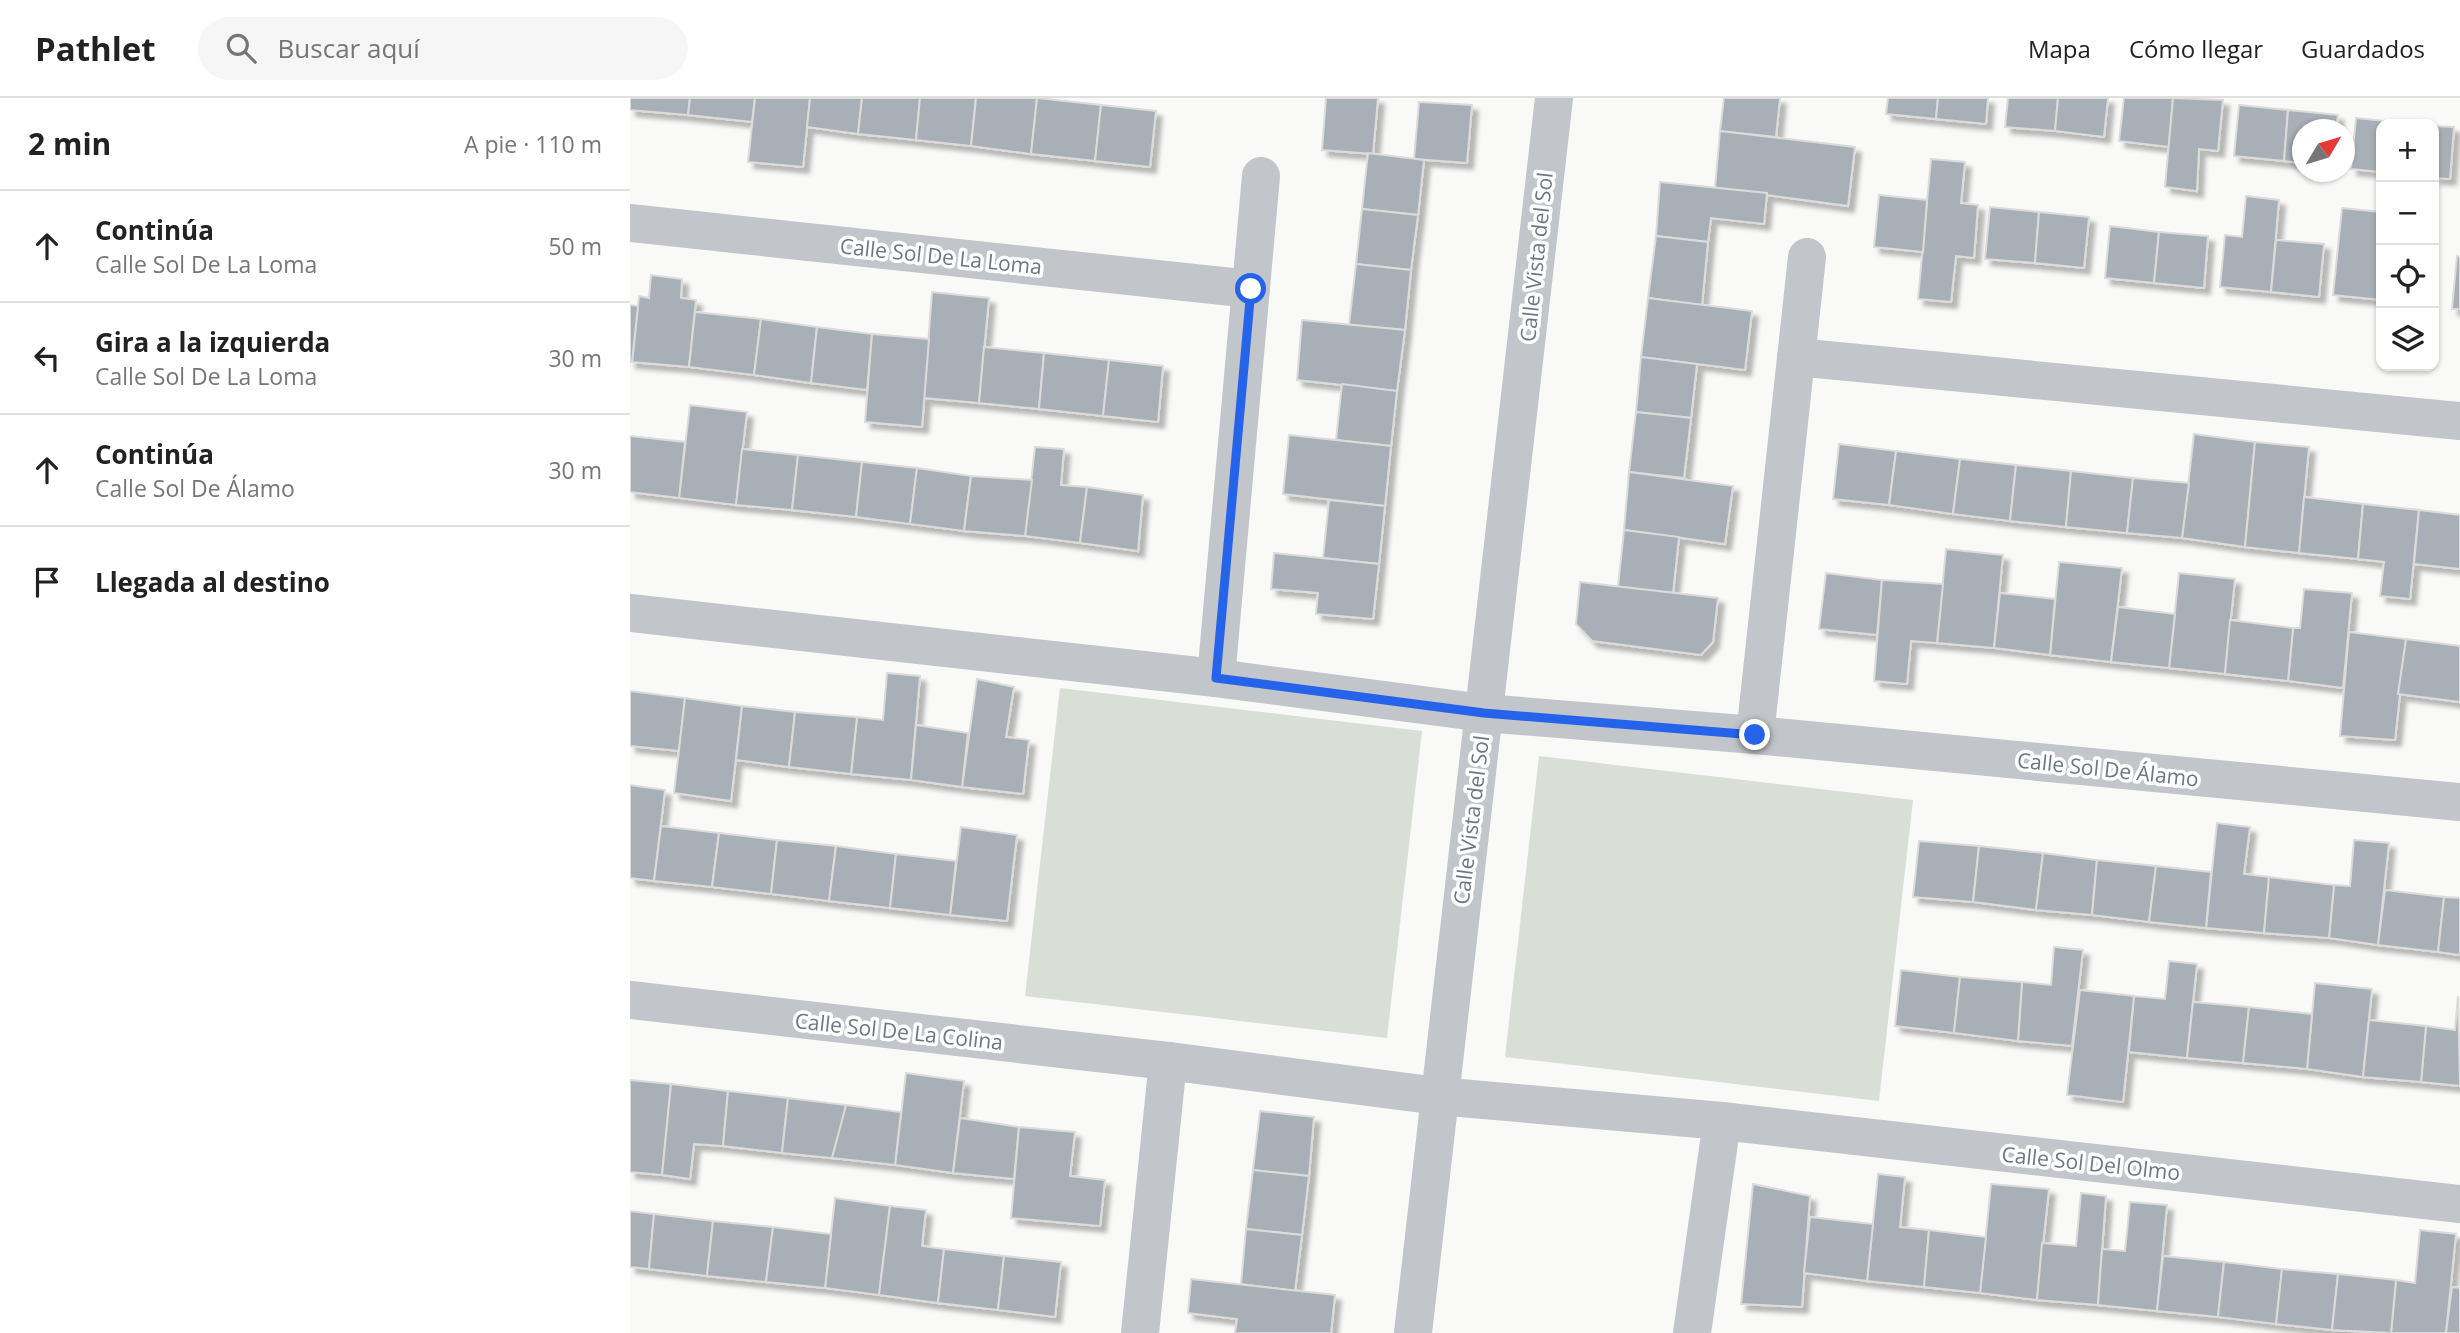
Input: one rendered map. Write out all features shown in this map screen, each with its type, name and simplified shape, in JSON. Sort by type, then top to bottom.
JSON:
[{"type":"street","name":"Calle Vista del Sol","points":[[1413,1333],[1554,98]]},
{"type":"street","points":[[1216,678],[1261,176]]},
{"type":"street","name":"Calle Sol De La Loma","points":[[630,223],[1251,289]]},
{"type":"street","points":[[1755,735],[1807,257]]},
{"type":"street","points":[[1796,357],[2460,422]]},
{"type":"street","points":[[630,613],[1216,678],[1484,713]]},
{"type":"street","name":"Calle Sol De Álamo","points":[[1484,713],[1755,735],[2460,802]]},
{"type":"street","name":"Calle Sol De La Colina","points":[[630,1000],[1168,1061],[1438,1096]]},
{"type":"street","points":[[1140,1333],[1168,1061]]},
{"type":"street","name":"Calle Sol Del Olmo","points":[[1438,1096],[1722,1121],[2460,1204]]},
{"type":"street","points":[[1692,1333],[1722,1121]]},
{"type":"shaded area","points":[[1060,688],[1422,731],[1387,1038],[1025,996]]},
{"type":"shaded area","points":[[1539,756],[1913,800],[1879,1101],[1505,1057]]},
{"type":"building","points":[[630,98],[690,98],[688,115],[630,110]]},
{"type":"building","points":[[690,98],[755,98],[752,122],[688,115]]},
{"type":"building","points":[[755,98],[810,98],[803,167],[748,162]]},
{"type":"building","points":[[810,98],[862,98],[858,134],[807,127]]},
{"type":"building","points":[[862,98],[920,98],[916,140],[858,134]]},
{"type":"building","points":[[920,98],[976,98],[971,146],[916,140]]},
{"type":"building","points":[[976,98],[1037,98],[1031,154],[971,146]]},
{"type":"building","points":[[1037,98],[1101,105],[1095,161],[1031,154]]},
{"type":"building","points":[[1326,98],[1378,98],[1373,154],[1322,150]]},
{"type":"building","points":[[1724,98],[1780,98],[1776,137],[1720,131]]},
{"type":"building","points":[[1888,98],[1938,98],[1936,119],[1886,114]]},
{"type":"building","points":[[1938,98],[1988,98],[1986,124],[1936,119]]},
{"type":"building","points":[[2008,98],[2058,98],[2055,131],[2005,127]]},
{"type":"building","points":[[2058,98],[2108,98],[2104,137],[2055,131]]},
{"type":"building","points":[[2124,98],[2173,98],[2169,147],[2119,141]]},
{"type":"building","points":[[2173,98],[2223,100],[2218,151],[2199,149],[2197,191],[2165,187]]},
{"type":"building","points":[[1419,102],[1472,105],[1467,163],[1414,159]]},
{"type":"building","points":[[1101,105],[1156,111],[1150,167],[1095,161]]},
{"type":"building","points":[[2239,105],[2288,110],[2284,161],[2234,156]]},
{"type":"building","points":[[2288,110],[2338,115],[2337,119],[2292,119],[2292,162],[2284,161]]},
{"type":"building","points":[[2356,118],[2376,120],[2376,172],[2355,169]]},
{"type":"building","points":[[2439,126],[2454,127],[2450,179],[2439,178]]},
{"type":"building","points":[[1720,131],[1855,147],[1848,206],[1715,188]]},
{"type":"building","points":[[1368,153],[1424,160],[1418,215],[1362,209]]},
{"type":"building","points":[[1931,159],[1965,162],[1961,203],[1978,205],[1974,258],[1956,256],[1951,302],[1918,299]]},
{"type":"building","points":[[1660,182],[1767,193],[1764,224],[1711,218],[1708,242],[1656,236]]},
{"type":"building","points":[[1879,195],[1927,200],[1923,252],[1874,247]]},
{"type":"building","points":[[2246,196],[2279,200],[2271,292],[2220,287],[2225,235],[2242,237]]},
{"type":"building","points":[[1990,207],[2039,212],[2035,263],[1985,259]]},
{"type":"building","points":[[2342,208],[2376,211],[2376,299],[2333,295]]},
{"type":"building","points":[[1362,209],[1418,215],[1411,270],[1356,264]]},
{"type":"building","points":[[2039,212],[2089,217],[2084,268],[2035,263]]},
{"type":"building","points":[[2110,226],[2159,232],[2154,283],[2105,278]]},
{"type":"building","points":[[2159,232],[2208,236],[2204,288],[2154,283]]},
{"type":"building","points":[[1656,236],[1708,242],[1702,305],[1648,298]]},
{"type":"building","points":[[2276,240],[2324,244],[2319,297],[2271,292]]},
{"type":"building","points":[[2457,256],[2460,257],[2460,309],[2452,309]]},
{"type":"building","points":[[1356,264],[1411,270],[1405,330],[1349,325]]},
{"type":"building","points":[[651,275],[682,279],[681,298],[696,300],[689,367],[632,362],[639,296],[649,298]]},
{"type":"building","points":[[932,292],[989,298],[979,403],[924,398]]},
{"type":"building","points":[[1648,298],[1752,311],[1745,370],[1641,357]]},
{"type":"building","points":[[630,305],[638,306],[632,362],[630,362]]},
{"type":"building","points":[[695,312],[761,319],[754,375],[689,367]]},
{"type":"building","points":[[761,319],[817,327],[811,383],[754,375]]},
{"type":"building","points":[[1302,320],[1405,330],[1397,391],[1297,380]]},
{"type":"building","points":[[817,327],[872,334],[867,390],[811,383]]},
{"type":"building","points":[[872,334],[929,339],[922,427],[865,422]]},
{"type":"building","points":[[984,347],[1044,353],[1039,409],[979,403]]},
{"type":"building","points":[[1044,353],[1109,360],[1103,416],[1039,409]]},
{"type":"building","points":[[1641,357],[1697,364],[1691,418],[1636,412]]},
{"type":"building","points":[[1109,360],[1163,366],[1158,422],[1103,416]]},
{"type":"building","points":[[1342,384],[1397,391],[1391,446],[1336,440]]},
{"type":"building","points":[[690,405],[747,412],[736,505],[679,498]]},
{"type":"building","points":[[1636,412],[1691,418],[1684,478],[1629,472]]},
{"type":"building","points":[[2194,434],[2255,442],[2245,547],[2182,538]]},
{"type":"building","points":[[1289,435],[1391,446],[1385,506],[1283,494]]},
{"type":"building","points":[[630,436],[685,442],[679,498],[630,492]]},
{"type":"building","points":[[2255,442],[2309,447],[2299,553],[2245,547]]},
{"type":"building","points":[[1839,444],[1896,451],[1889,505],[1833,499]]},
{"type":"building","points":[[1035,447],[1064,449],[1061,485],[1087,487],[1080,543],[1025,536]]},
{"type":"building","points":[[742,449],[798,455],[792,510],[736,505]]},
{"type":"building","points":[[1896,451],[1960,459],[1953,514],[1889,505]]},
{"type":"building","points":[[798,455],[862,462],[856,517],[792,510]]},
{"type":"building","points":[[1960,459],[2016,465],[2010,521],[1953,514]]},
{"type":"building","points":[[862,462],[917,468],[910,524],[856,517]]},
{"type":"building","points":[[2016,465],[2071,471],[2066,527],[2010,521]]},
{"type":"building","points":[[917,468],[971,476],[964,531],[910,524]]},
{"type":"building","points":[[2071,471],[2133,478],[2127,533],[2066,527]]},
{"type":"building","points":[[1629,472],[1733,486],[1725,544],[1624,530]]},
{"type":"building","points":[[971,476],[1032,480],[1025,536],[964,531]]},
{"type":"building","points":[[2133,478],[2189,483],[2182,538],[2127,533]]},
{"type":"building","points":[[1087,487],[1143,495],[1138,551],[1080,543]]},
{"type":"building","points":[[2304,497],[2363,504],[2358,559],[2299,553]]},
{"type":"building","points":[[1329,500],[1385,506],[1379,564],[1323,558]]},
{"type":"building","points":[[2363,504],[2419,510],[2410,599],[2380,596],[2384,562],[2358,559]]},
{"type":"building","points":[[2419,510],[2460,515],[2460,569],[2414,564]]},
{"type":"building","points":[[1624,530],[1679,537],[1673,593],[1618,587]]},
{"type":"building","points":[[1946,549],[2003,555],[1994,648],[1937,643]]},
{"type":"building","points":[[1274,553],[1379,564],[1373,619],[1316,614],[1318,593],[1271,589]]},
{"type":"building","points":[[2059,562],[2122,568],[2111,662],[2050,655]]},
{"type":"building","points":[[1826,573],[1882,580],[1877,635],[1819,629]]},
{"type":"building","points":[[2179,573],[2235,579],[2225,674],[2169,668]]},
{"type":"building","points":[[1882,580],[1943,584],[1937,643],[1911,641],[1907,684],[1874,681]]},
{"type":"building","points":[[1580,582],[1718,598],[1713,642],[1701,655],[1592,641],[1576,624]]},
{"type":"building","points":[[2304,589],[2352,593],[2343,688],[2288,681],[2293,628],[2300,628]]},
{"type":"building","points":[[2000,593],[2055,599],[2050,655],[1994,648]]},
{"type":"building","points":[[2118,607],[2175,614],[2169,668],[2111,662]]},
{"type":"building","points":[[2230,620],[2293,628],[2288,681],[2225,674]]},
{"type":"building","points":[[2349,632],[2406,639],[2395,740],[2340,736]]},
{"type":"building","points":[[2406,639],[2460,646],[2460,702],[2398,694]]},
{"type":"building","points":[[887,673],[920,676],[911,780],[851,774],[857,717],[883,720]]},
{"type":"building","points":[[977,679],[1014,687],[1006,737],[1029,740],[1023,794],[962,787]]},
{"type":"building","points":[[630,691],[685,698],[679,751],[630,746]]},
{"type":"building","points":[[685,698],[742,706],[731,801],[674,793]]},
{"type":"building","points":[[742,706],[795,712],[789,767],[736,760]]},
{"type":"building","points":[[795,712],[857,717],[851,774],[789,767]]},
{"type":"building","points":[[916,725],[968,733],[962,787],[911,780]]},
{"type":"building","points":[[630,785],[665,790],[654,881],[630,878]]},
{"type":"building","points":[[2217,823],[2250,827],[2244,874],[2269,877],[2264,933],[2206,928]]},
{"type":"building","points":[[661,826],[719,833],[712,887],[654,881]]},
{"type":"building","points":[[961,827],[1017,835],[1007,921],[950,915]]},
{"type":"building","points":[[719,833],[777,840],[771,894],[712,887]]},
{"type":"building","points":[[777,840],[836,846],[829,901],[771,894]]},
{"type":"building","points":[[2354,840],[2389,843],[2378,945],[2329,938],[2334,885],[2350,886]]},
{"type":"building","points":[[1919,841],[1979,846],[1973,902],[1913,897]]},
{"type":"building","points":[[836,846],[896,854],[890,908],[829,901]]},
{"type":"building","points":[[1979,846],[2043,853],[2036,910],[1973,902]]},
{"type":"building","points":[[2043,853],[2097,860],[2092,915],[2036,910]]},
{"type":"building","points":[[896,854],[956,861],[950,915],[890,908]]},
{"type":"building","points":[[2097,860],[2156,866],[2149,922],[2092,915]]},
{"type":"building","points":[[2156,866],[2211,872],[2206,928],[2149,922]]},
{"type":"building","points":[[2269,877],[2334,885],[2329,938],[2264,933]]},
{"type":"building","points":[[2385,890],[2444,897],[2438,952],[2378,945]]},
{"type":"building","points":[[2444,897],[2460,898],[2460,955],[2438,952]]},
{"type":"building","points":[[2054,947],[2083,950],[2072,1046],[2018,1041],[2022,982],[2051,985]]},
{"type":"building","points":[[2169,961],[2197,964],[2187,1058],[2129,1052],[2134,996],[2165,999]]},
{"type":"building","points":[[1901,970],[1960,977],[1954,1033],[1895,1026]]},
{"type":"building","points":[[1960,977],[2022,982],[2018,1041],[1954,1033]]},
{"type":"building","points":[[2315,983],[2372,989],[2363,1077],[2307,1069]]},
{"type":"building","points":[[2080,990],[2134,996],[2123,1102],[2067,1095]]},
{"type":"building","points":[[2458,996],[2460,1086],[2421,1082],[2426,1026],[2455,1030]]},
{"type":"building","points":[[2193,1002],[2249,1007],[2243,1063],[2187,1058]]},
{"type":"building","points":[[2249,1007],[2312,1014],[2307,1069],[2243,1063]]},
{"type":"building","points":[[2369,1020],[2426,1026],[2421,1082],[2363,1077]]},
{"type":"building","points":[[906,1073],[964,1081],[953,1173],[895,1165]]},
{"type":"building","points":[[630,1080],[671,1084],[662,1175],[630,1172]]},
{"type":"building","points":[[671,1084],[728,1091],[723,1146],[694,1144],[690,1179],[662,1175]]},
{"type":"building","points":[[728,1091],[788,1098],[782,1153],[723,1146]]},
{"type":"building","points":[[788,1098],[846,1105],[840,1159],[782,1153]]},
{"type":"building","points":[[846,1105],[901,1112],[895,1165],[832,1158]]},
{"type":"building","points":[[1260,1111],[1314,1117],[1309,1176],[1253,1170]]},
{"type":"building","points":[[960,1118],[1019,1127],[1014,1179],[953,1173]]},
{"type":"building","points":[[1019,1127],[1075,1132],[1070,1176],[1105,1180],[1100,1226],[1011,1218]]},
{"type":"building","points":[[1253,1170],[1309,1176],[1302,1235],[1246,1229]]},
{"type":"building","points":[[1878,1174],[1905,1177],[1900,1227],[1929,1230],[1924,1287],[1867,1281]]},
{"type":"building","points":[[1753,1184],[1810,1196],[1802,1307],[1741,1304]]},
{"type":"building","points":[[1991,1184],[2049,1189],[2037,1300],[1980,1293]]},
{"type":"building","points":[[2081,1193],[2106,1196],[2098,1305],[2037,1300],[2042,1243],[2076,1246]]},
{"type":"building","points":[[835,1198],[890,1206],[879,1295],[825,1288]]},
{"type":"building","points":[[2130,1202],[2167,1205],[2157,1311],[2098,1305],[2102,1249],[2125,1251]]},
{"type":"building","points":[[890,1206],[926,1210],[922,1246],[944,1249],[938,1303],[879,1295]]},
{"type":"building","points":[[630,1211],[654,1214],[649,1269],[630,1267]]},
{"type":"building","points":[[654,1214],[713,1221],[707,1276],[649,1269]]},
{"type":"building","points":[[1810,1217],[1873,1224],[1867,1281],[1804,1273]]},
{"type":"building","points":[[713,1221],[773,1227],[766,1282],[707,1276]]},
{"type":"building","points":[[773,1227],[831,1234],[825,1288],[766,1282]]},
{"type":"building","points":[[1246,1229],[1302,1235],[1295,1291],[1241,1284]]},
{"type":"building","points":[[1929,1230],[1986,1237],[1980,1293],[1924,1287]]},
{"type":"building","points":[[2420,1230],[2456,1234],[2446,1333],[2391,1333],[2396,1280],[2415,1283]]},
{"type":"building","points":[[944,1249],[1004,1256],[998,1310],[938,1303]]},
{"type":"building","points":[[1004,1256],[1061,1262],[1055,1317],[998,1310]]},
{"type":"building","points":[[2163,1256],[2224,1262],[2218,1317],[2157,1311]]},
{"type":"building","points":[[2224,1262],[2282,1269],[2276,1324],[2218,1317]]},
{"type":"building","points":[[2282,1269],[2338,1274],[2332,1330],[2276,1324]]},
{"type":"building","points":[[2338,1274],[2396,1280],[2391,1333],[2332,1330]]},
{"type":"building","points":[[1191,1279],[1335,1295],[1331,1333],[1235,1333],[1237,1319],[1188,1313]]},
{"type":"building","points":[[2452,1287],[2460,1288],[2460,1333],[2446,1333]]},
{"type":"route","points":[[1251,289],[1216,678],[1484,713],[1755,735]]}]
